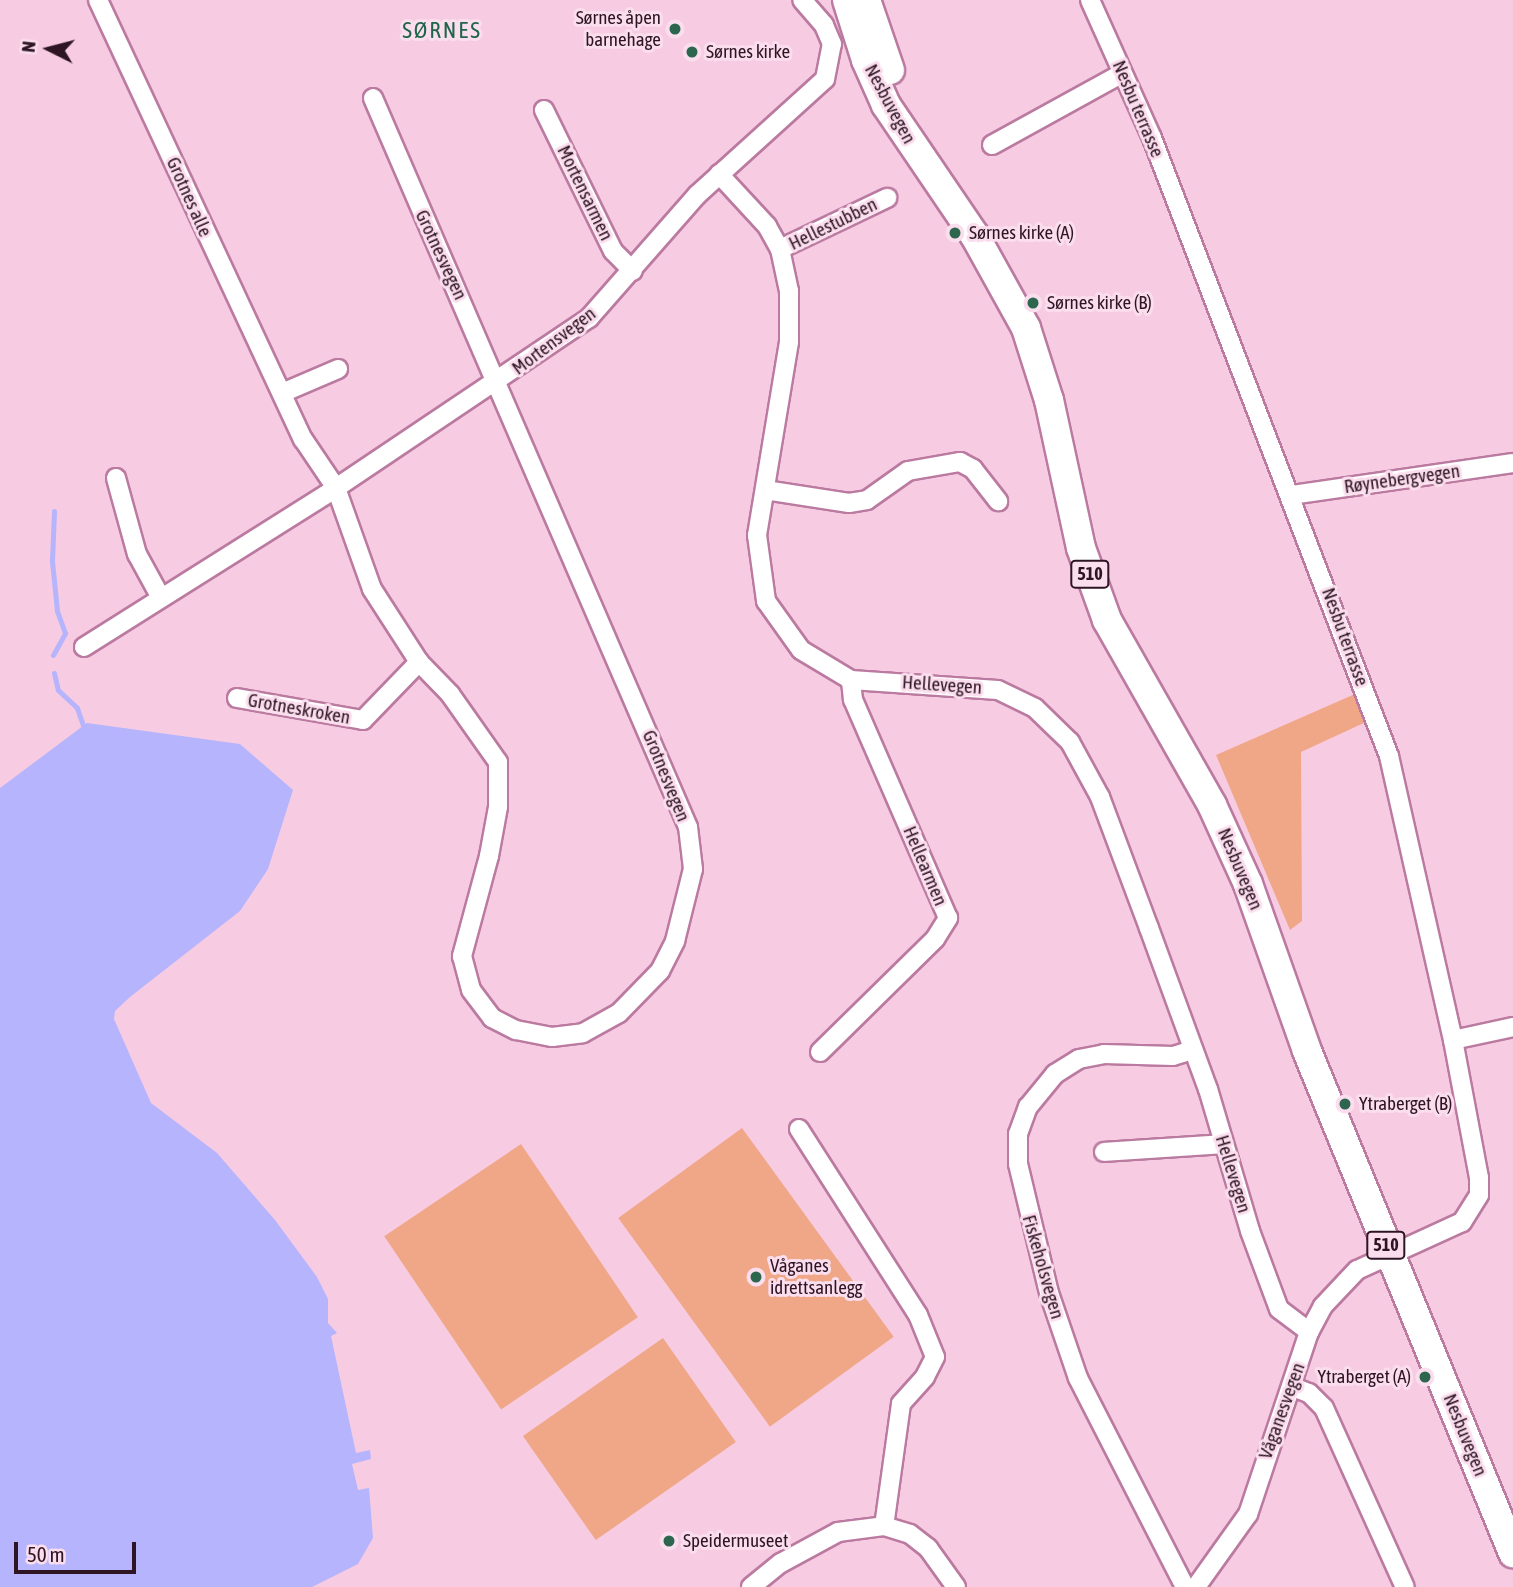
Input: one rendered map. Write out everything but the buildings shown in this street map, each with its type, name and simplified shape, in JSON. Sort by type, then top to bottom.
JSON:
[{"type":"main road","name":"Nesbuvegen","points":[[847,0],[866,60],[886,105],[997,271],[1026,328],[1049,400],[1081,548],[1107,620],[1227,835],[1307,1051],[1513,1553]]},
{"type":"main road","name":"Nesbuvegen","points":[[866,0],[909,116],[951,199]]},
{"type":"street","name":"Grotnes alle","points":[[99,0],[303,439],[336,488]]},
{"type":"street","name":"Mortensvegen","points":[[84,647],[160,596],[336,488],[498,382],[589,318],[719,174],[825,79],[832,44],[824,24],[802,0]]},
{"type":"street","name":"Nesbu terrasse","points":[[1090,0],[1123,73],[1292,495],[1389,756],[1453,1040],[1479,1195],[1462,1222],[1390,1254]]},
{"type":"street","points":[[992,145],[1123,73]]},
{"type":"street","name":"Grotnesvegen","points":[[336,488],[372,589],[419,662],[450,694],[498,762],[496,819],[462,956],[471,989],[492,1017],[516,1030],[552,1037],[583,1032],[619,1013],[660,971],[685,910],[693,869],[688,827],[373,98]]},
{"type":"street","name":"Mortensarmen","points":[[544,110],[613,251],[633,271]]},
{"type":"street","name":"Hellevegen","points":[[719,174],[755,208],[780,249],[791,317],[757,535],[766,601],[801,650],[851,680],[976,685],[1020,700],[1054,723],[1070,742],[1100,797],[1193,1050],[1279,1309],[1309,1332]]},
{"type":"street","name":"Hellestubben","points":[[780,249],[887,198]]},
{"type":"street","points":[[282,393],[338,369]]},
{"type":"street","points":[[765,490],[849,503],[867,500],[908,471],[960,462],[973,469],[998,501]]},
{"type":"street","name":"Røynebergvegen","points":[[1292,495],[1513,463]]},
{"type":"street","points":[[117,478],[137,554],[160,596]]},
{"type":"street","name":"Grotneskroken","points":[[237,698],[363,720],[419,662]]},
{"type":"street","name":"Hellearmen","points":[[820,1052],[935,939],[948,918],[853,699],[851,680]]},
{"type":"street","points":[[1453,1040],[1513,1027]]},
{"type":"street","name":"Fiskeholsvegen","points":[[1185,1587],[1078,1378],[1049,1293],[1018,1164],[1018,1134],[1028,1107],[1055,1074],[1079,1059],[1104,1054],[1172,1056],[1193,1050]]},
{"type":"street","points":[[799,1129],[918,1315],[935,1357],[925,1377],[901,1404],[884,1526]]},
{"type":"street","points":[[1104,1152],[1224,1144]]},
{"type":"street","name":"Våganesvegen","points":[[1196,1587],[1248,1514],[1293,1387],[1309,1332],[1337,1288],[1357,1270],[1390,1254]]},
{"type":"street","points":[[1293,1387],[1309,1393],[1324,1408],[1405,1587]]},
{"type":"street","points":[[751,1587],[781,1563],[838,1532],[884,1526],[910,1534],[928,1548],[956,1587]]},
{"type":"shaded area","points":[[1355,694],[1366,722],[1301,752],[1302,921],[1290,930],[1216,755]]},
{"type":"shaded area","name":"Våganes idrettsanlegg","points":[[742,1128],[894,1337],[770,1427],[618,1218]]},
{"type":"shaded area","points":[[521,1144],[638,1317],[501,1410],[384,1236]]},
{"type":"shaded area","points":[[663,1338],[736,1442],[596,1540],[523,1436]]},
{"type":"water","points":[[87,723],[240,744],[293,790],[268,869],[240,911],[130,997],[115,1011],[114,1019],[151,1103],[217,1153],[275,1220],[317,1277],[328,1299],[328,1323],[337,1333],[331,1336],[356,1453],[370,1450],[371,1459],[352,1464],[358,1490],[369,1488],[373,1538],[358,1564],[312,1587],[0,1587],[0,788]]},
{"type":"waterway","points":[[53,655],[65,633],[57,611],[52,561],[54,511]]},
{"type":"waterway","points":[[54,673],[58,690],[77,708],[83,725]]},
{"type":"place","name":"Sørnes åpen barnehage","points":[[675,29]]},
{"type":"place","name":"Sørnes kirke","points":[[692,52]]},
{"type":"place","name":"Sørnes kirke (A)","points":[[955,233]]},
{"type":"place","name":"Sørnes kirke (B)","points":[[1033,303]]},
{"type":"place","name":"Ytraberget (B)","points":[[1345,1104]]},
{"type":"place","name":"Våganes idrettsanlegg","points":[[756,1277]]},
{"type":"place","name":"Ytraberget (A)","points":[[1425,1377]]},
{"type":"place","name":"Speidermuseet","points":[[669,1541]]},
{"type":"district","name":"SØRNES","points":[[442,30]]}]
